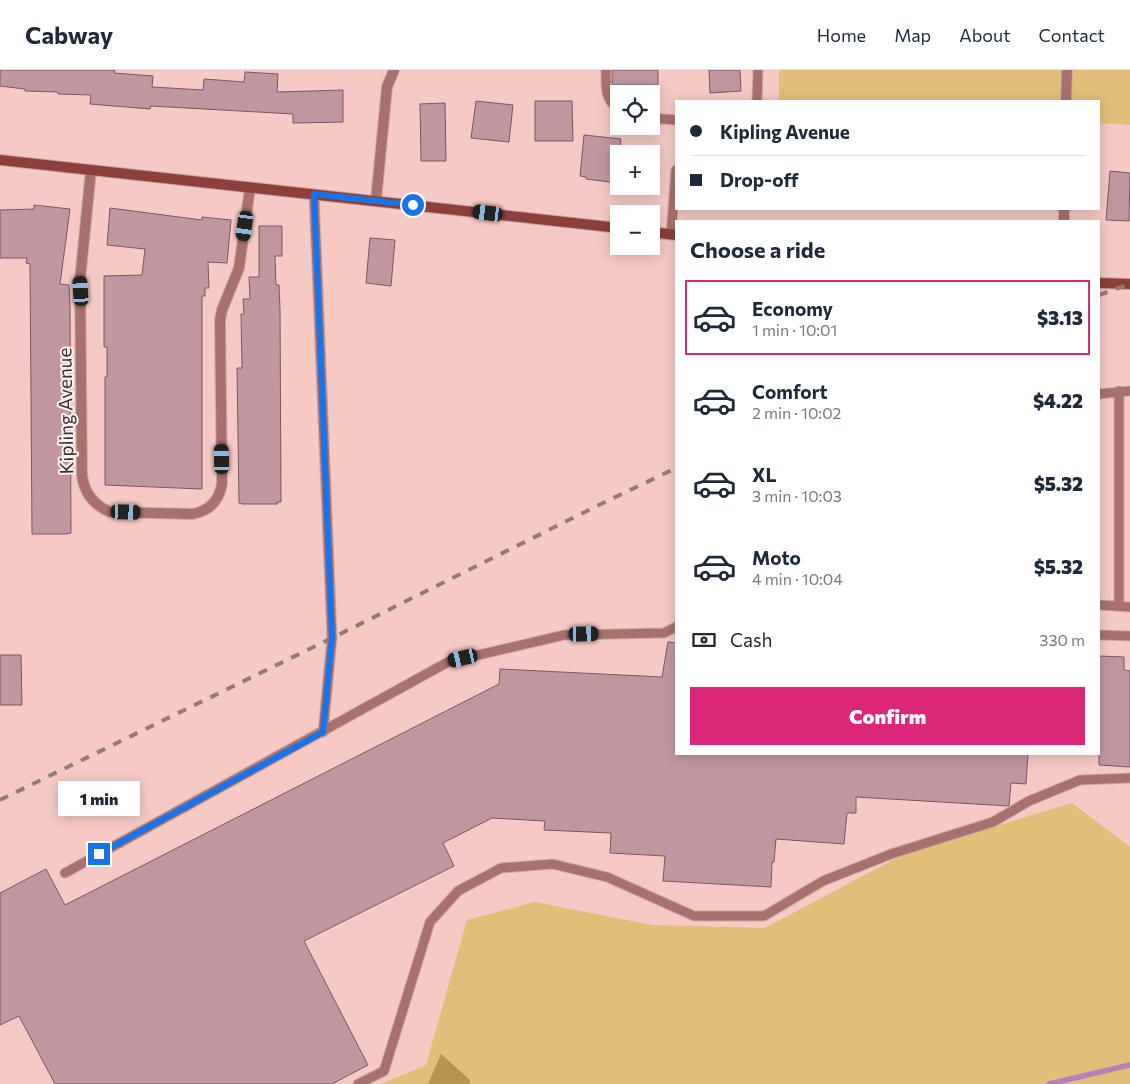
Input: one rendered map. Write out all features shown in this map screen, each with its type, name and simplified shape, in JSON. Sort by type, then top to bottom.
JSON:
[{"type":"street","points":[[376,200],[387,87],[394,70]]},
{"type":"street","points":[[1066,100],[1067,70]]},
{"type":"street","points":[[0,160],[610,227]]},
{"type":"street","name":"Kipling Avenue","points":[[91,170],[81,274],[82,475],[85,489],[90,498],[101,508],[110,512],[192,514],[210,507],[219,495],[222,484],[220,317],[239,268],[250,188]]},
{"type":"street","points":[[660,233],[674,235]]},
{"type":"street","points":[[1100,283],[1130,284]]},
{"type":"lane","points":[[606,70],[606,92],[610,100]]},
{"type":"lane","points":[[757,100],[758,70]]},
{"type":"lane","points":[[660,119],[675,120]]},
{"type":"lane","points":[[314,194],[332,638],[323,732]]},
{"type":"lane","points":[[674,235],[675,202]]},
{"type":"lane","points":[[1100,394],[1130,391]]},
{"type":"lane","points":[[1119,392],[1119,606]]},
{"type":"lane","points":[[1100,605],[1130,607]]},
{"type":"lane","points":[[65,873],[448,662],[564,635],[664,633],[675,628]]},
{"type":"lane","points":[[1100,635],[1130,636]]},
{"type":"lane","points":[[358,1084],[384,1072],[430,922],[458,891],[501,868],[553,864],[607,877],[694,916],[764,916],[822,882],[891,854],[993,822],[1029,801],[1080,780],[1130,778]]},
{"type":"shaded area","points":[[779,70],[1130,70],[1130,125],[1100,123],[1100,100],[779,100]]},
{"type":"shaded area","points":[[1072,803],[1130,847],[1130,1084],[381,1084],[426,1065],[467,920],[535,902],[652,925],[765,928],[904,854]]},
{"type":"shaded area","points":[[441,1054],[470,1080],[470,1084],[428,1084]]},
{"type":"building","points":[[0,70],[115,70],[114,73],[153,76],[152,87],[203,90],[204,79],[244,82],[245,72],[278,74],[277,92],[343,90],[343,122],[293,123],[293,114],[151,106],[150,109],[90,104],[91,95],[25,91],[25,89],[0,86]]},
{"type":"building","points":[[612,70],[658,70],[658,85],[612,85]]},
{"type":"building","points":[[709,70],[740,70],[741,91],[710,93]]},
{"type":"building","points":[[476,101],[513,105],[509,142],[471,138]]},
{"type":"building","points":[[535,101],[572,101],[573,141],[535,141]]},
{"type":"building","points":[[445,103],[446,161],[421,161],[420,104]]},
{"type":"building","points":[[584,135],[621,139],[620,145],[610,145],[610,182],[586,179],[586,177],[580,176]]},
{"type":"building","points":[[1110,171],[1130,173],[1129,221],[1106,220]]},
{"type":"building","points":[[34,205],[70,209],[60,284],[69,285],[70,308],[71,533],[65,534],[32,534],[30,264],[26,263],[27,258],[0,258],[0,210],[34,209]]},
{"type":"building","points":[[110,208],[202,220],[202,217],[231,220],[227,263],[208,262],[209,288],[205,288],[205,296],[202,296],[202,489],[105,485],[105,377],[107,377],[107,347],[104,347],[104,276],[142,275],[145,249],[107,245]]},
{"type":"building","points":[[259,226],[282,226],[282,256],[275,256],[276,285],[279,285],[280,309],[281,502],[277,502],[278,504],[239,503],[237,368],[242,368],[241,314],[244,314],[243,299],[250,299],[249,277],[259,277]]},
{"type":"building","points":[[370,238],[395,240],[391,286],[366,283]]},
{"type":"building","points":[[668,642],[675,643],[675,755],[1028,755],[1026,784],[1011,783],[1009,806],[856,797],[856,813],[847,813],[844,844],[776,839],[774,862],[772,862],[771,887],[663,881],[665,856],[610,853],[611,833],[544,830],[545,821],[492,818],[443,843],[454,866],[304,941],[368,1065],[332,1084],[55,1084],[19,1016],[0,1025],[0,893],[46,869],[65,905],[499,684],[500,669],[662,677]]},
{"type":"building","points":[[0,655],[21,655],[22,705],[0,705]]},
{"type":"building","points":[[1100,656],[1124,657],[1124,670],[1130,671],[1130,767],[1099,765]]},
{"type":"waterway","points":[[1049,1084],[1130,1065]]},
{"type":"railway","points":[[1100,295],[1130,284]]},
{"type":"railway","points":[[0,800],[675,468]]},
{"type":"route","points":[[99,854],[323,732],[332,638],[314,194],[413,205]]}]
